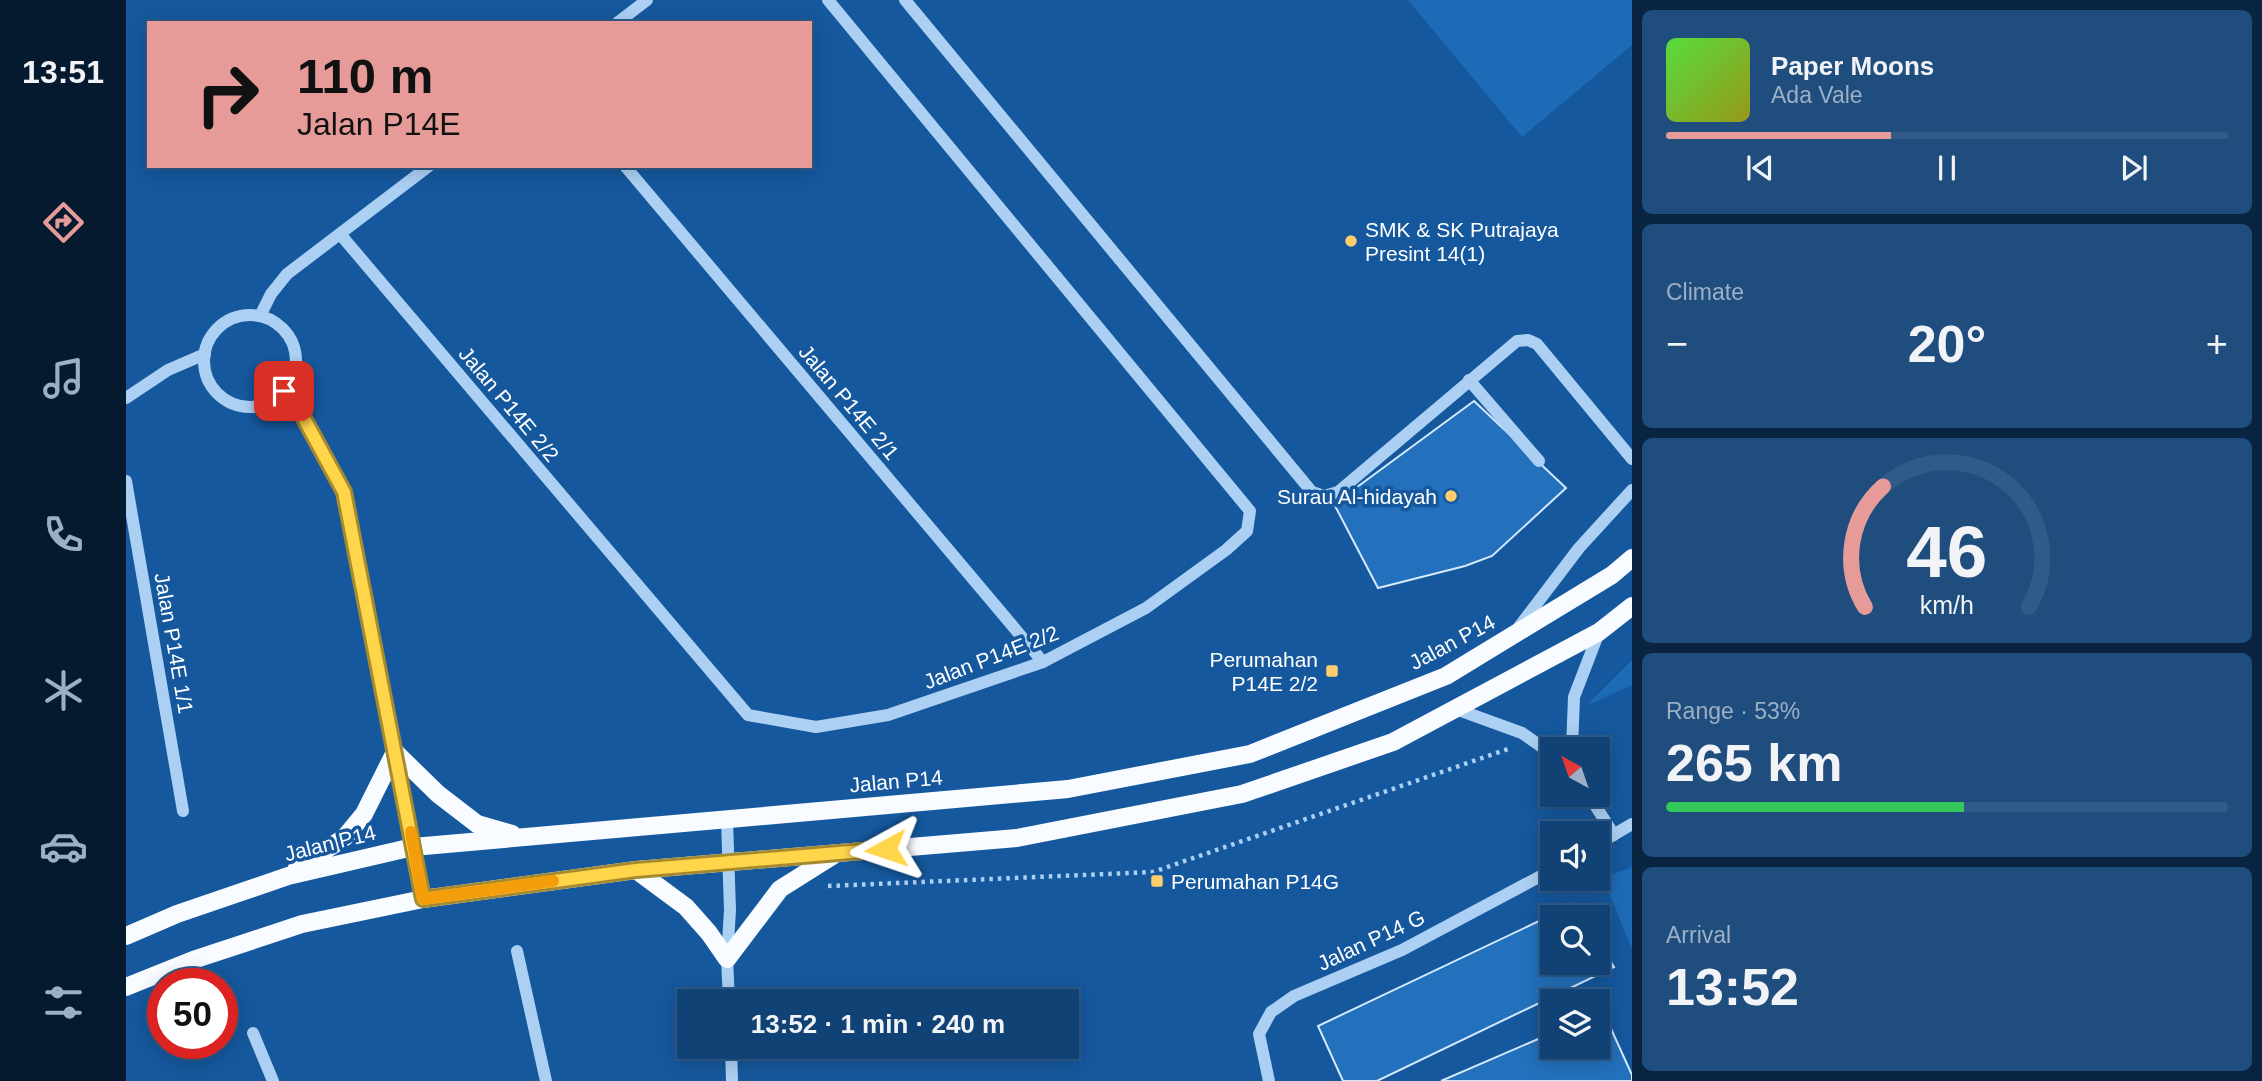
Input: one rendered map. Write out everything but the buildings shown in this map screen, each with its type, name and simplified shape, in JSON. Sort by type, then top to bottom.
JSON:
[{"type":"main road","name":"Jalan P14","points":[[126,936],[177,914],[288,876],[413,847],[1068,789],[1250,754],[1446,676],[1612,575],[1632,558]]},
{"type":"main road","points":[[126,987],[192,960],[302,924],[423,899],[636,870],[1017,838],[1242,793],[1393,742],[1599,632],[1632,606]]},
{"type":"main road","points":[[288,876],[345,837],[365,814],[395,752],[438,794],[477,824],[522,837]]},
{"type":"main road","points":[[636,870],[686,907],[727,959],[780,889],[837,852]]},
{"type":"street","points":[[620,21],[647,0]]},
{"type":"street","name":"Jalan P14E 2/2","points":[[340,234],[748,715],[816,727],[888,715],[1043,662],[1146,608],[1206,565],[1247,531],[1250,511],[828,0]]},
{"type":"street","points":[[905,0],[1312,492],[1324,496],[1338,492],[1517,341],[1528,340],[1537,344],[1632,459]]},
{"type":"street","points":[[260,316],[271,294],[287,274],[426,168]]},
{"type":"street","name":"Jalan P14E 2/1","points":[[627,168],[1043,662]]},
{"type":"street","points":[[238,316],[260,316],[269,318],[282,327],[291,339],[296,354],[295,370],[284,391],[267,404],[253,407],[238,405],[224,399],[214,389],[206,376],[205,354],[213,333],[224,323],[238,316]]},
{"type":"street","points":[[126,398],[168,370],[205,354]]},
{"type":"street","points":[[1469,380],[1539,461]]},
{"type":"street","points":[[284,391],[301,413],[344,492],[423,899]]},
{"type":"street","name":"Jalan P14E 1/1","points":[[126,481],[183,811]]},
{"type":"street","points":[[1513,636],[1579,548],[1632,490]]},
{"type":"street","points":[[1572,737],[1574,697],[1599,632]]},
{"type":"street","points":[[1456,709],[1522,733],[1540,746]]},
{"type":"street","points":[[1596,807],[1614,835]]},
{"type":"street","points":[[727,820],[730,910],[728,989]]},
{"type":"street","points":[[1610,837],[1632,824]]},
{"type":"street","name":"Jalan P14 G","points":[[1269,1081],[1259,1034],[1271,1012],[1294,996],[1402,950],[1540,876]]},
{"type":"street","points":[[517,951],[546,1081]]},
{"type":"street","points":[[253,1033],[273,1081]]},
{"type":"street","points":[[731,1059],[732,1081]]},
{"type":"path","points":[[821,887],[1153,872],[1532,740]]},
{"type":"shaded area","points":[[1408,0],[1632,0],[1632,45],[1522,137]]},
{"type":"shaded area","points":[[1632,660],[1632,685],[1586,706]]},
{"type":"shaded area","points":[[1632,867],[1632,949],[1608,891],[1610,875]]},
{"type":"slow traffic","points":[[411,832],[423,899],[553,881]]},
{"type":"place","name":"SMK & SK Putrajaya Presint 14(1)","points":[[1351,241]]},
{"type":"place","name":"Surau Al-hidayah","points":[[1451,496]]},
{"type":"place","name":"Perumahan P14E 2/2","points":[[1332,671]]},
{"type":"place","name":"Perumahan P14G","points":[[1157,881]]},
{"type":"route","points":[[284,391],[301,413],[344,492],[423,899],[636,870],[886,849]]}]
